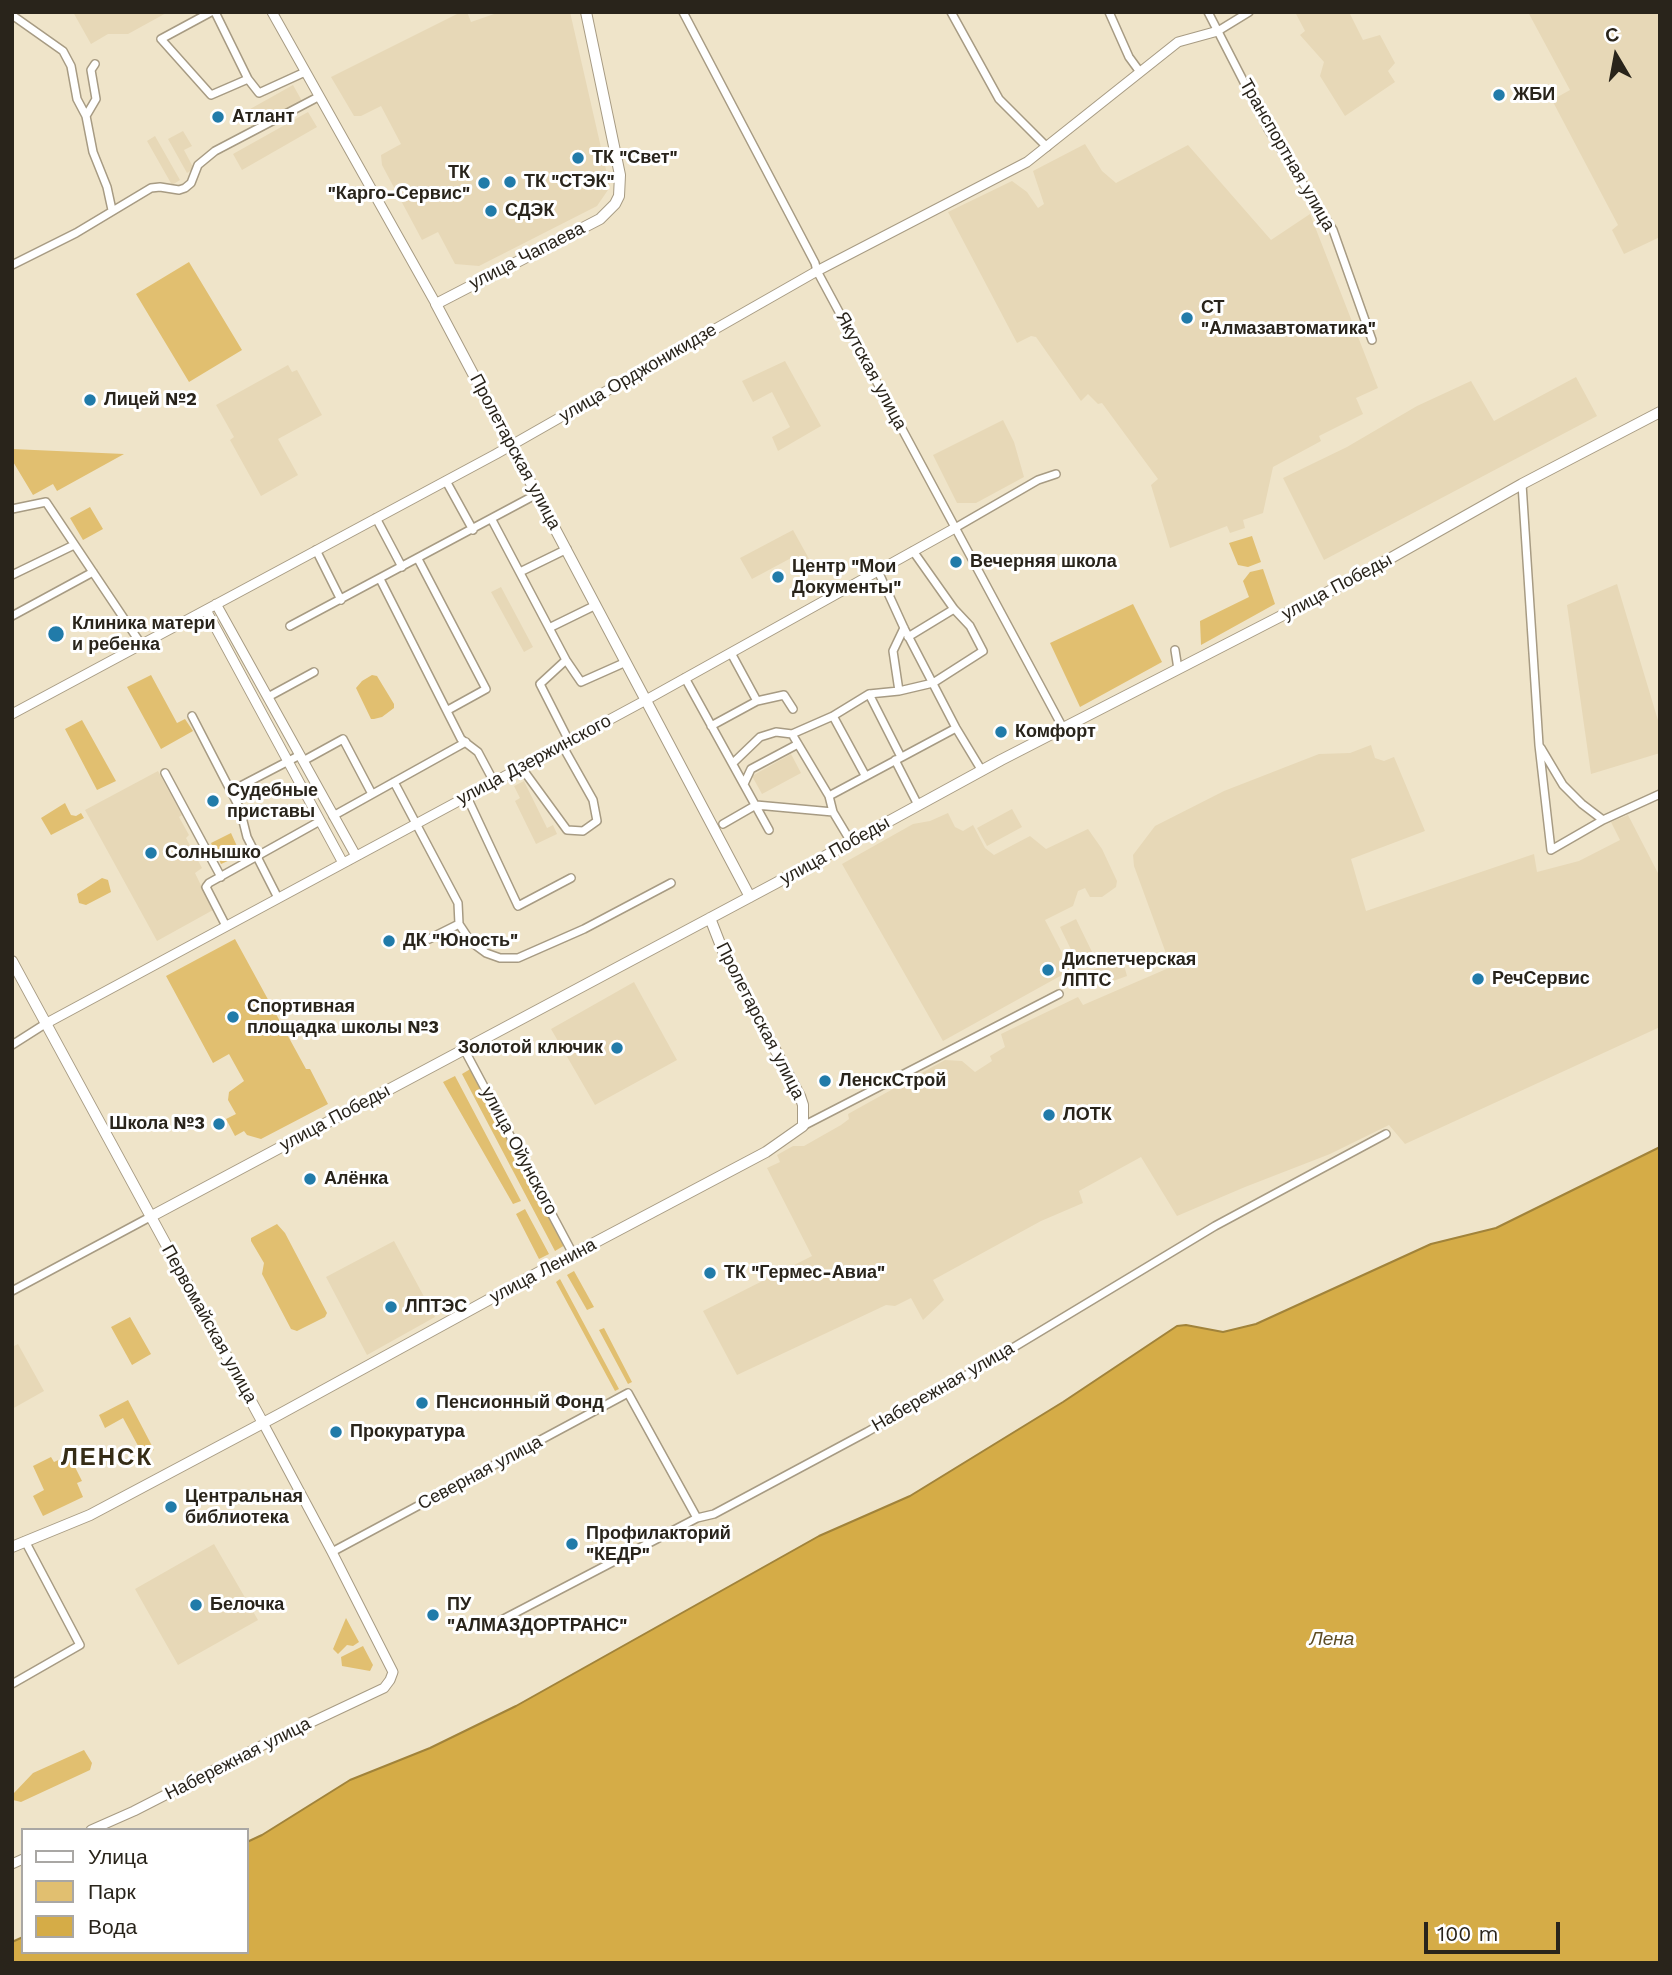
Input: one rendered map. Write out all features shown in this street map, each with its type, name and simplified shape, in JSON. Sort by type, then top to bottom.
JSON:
[{"type":"main road","name":"улица Чапаева","points":[[436,304],[600,219],[615,204],[619,195],[620,175],[586,12]]},
{"type":"main road","name":"Пролетарская улица","points":[[436,304],[750,897]]},
{"type":"main road","name":"улица Победы","points":[[150,1217],[1063,727],[1359,576],[1522,484],[1660,412]]},
{"type":"main road","name":"Пролетарская улица","points":[[710,918],[724,954],[800,1096],[804,1112],[803,1126]]},
{"type":"main road","name":"Первомайская улица","points":[[12,961],[263,1423]]},
{"type":"main road","name":"улица Ленина","points":[[12,1547],[90,1515],[263,1423],[766,1152],[803,1126]]},
{"type":"street","points":[[248,79],[211,95],[161,38],[213,12],[248,79],[259,93],[305,72]]},
{"type":"street","name":"Пролетарская улица","points":[[272,12],[436,304]]},
{"type":"street","name":"Якутская улица","points":[[683,12],[817,271],[1063,727]]},
{"type":"street","points":[[951,12],[999,99],[1047,147]]},
{"type":"street","points":[[1109,12],[1129,57],[1140,72]]},
{"type":"street","name":"Транспортная улица","points":[[1208,12],[1268,129],[1333,230],[1372,341]]},
{"type":"street","name":"улица Орджоникидзе","points":[[12,714],[512,445],[817,271],[1027,162],[1178,42],[1218,31],[1249,12]]},
{"type":"street","points":[[12,15],[63,51],[71,66],[77,99],[86,116],[93,152],[107,187],[112,210]]},
{"type":"street","points":[[86,116],[96,99],[91,69],[95,64]]},
{"type":"street","points":[[12,265],[76,233],[151,188],[185,188],[191,183],[198,165],[215,151],[318,97]]},
{"type":"street","name":"улица Дзержинского","points":[[12,1045],[45,1024],[646,700],[1038,480],[1056,474]]},
{"type":"street","points":[[446,481],[472,530]]},
{"type":"street","points":[[1522,484],[1539,745],[1551,850],[1603,820],[1660,794]]},
{"type":"street","points":[[290,626],[537,494]]},
{"type":"street","points":[[12,509],[46,502],[142,644]]},
{"type":"street","points":[[376,518],[402,567]]},
{"type":"street","points":[[492,520],[566,660],[581,682],[626,662]]},
{"type":"street","points":[[12,575],[74,544]]},
{"type":"street","points":[[520,572],[566,549]]},
{"type":"street","points":[[316,550],[341,600]]},
{"type":"street","points":[[733,763],[760,737],[775,732],[792,734],[833,716],[869,694],[899,691],[933,683],[983,651],[970,626],[954,609],[913,551]]},
{"type":"street","points":[[418,559],[486,689],[448,710]]},
{"type":"street","points":[[878,570],[908,636],[956,728],[982,771]]},
{"type":"street","points":[[12,616],[93,572]]},
{"type":"street","points":[[380,579],[461,739],[478,752],[494,782]]},
{"type":"street","points":[[216,604],[356,856]]},
{"type":"street","points":[[549,628],[596,605]]},
{"type":"street","points":[[908,636],[954,609]]},
{"type":"street","points":[[206,610],[343,863]]},
{"type":"street","points":[[899,691],[892,650],[904,628]]},
{"type":"street","points":[[1175,650],[1178,669]]},
{"type":"street","points":[[731,653],[757,701]]},
{"type":"street","points":[[521,767],[567,830],[583,831],[597,821],[593,800],[540,684],[566,660]]},
{"type":"street","points":[[268,697],[314,672]]},
{"type":"street","points":[[685,678],[769,830]]},
{"type":"street","points":[[869,694],[918,806]]},
{"type":"street","points":[[711,726],[757,701],[784,695],[793,709]]},
{"type":"street","points":[[192,716],[240,809],[247,837],[278,898]]},
{"type":"street","points":[[833,716],[865,775]]},
{"type":"street","points":[[830,796],[956,728]]},
{"type":"street","points":[[792,734],[830,796],[833,812],[851,842]]},
{"type":"street","points":[[231,791],[288,762],[344,739],[372,794]]},
{"type":"street","points":[[333,816],[466,743]]},
{"type":"street","points":[[744,784],[751,769],[797,744]]},
{"type":"street","points":[[1539,745],[1563,785],[1603,820]]},
{"type":"street","points":[[165,772],[221,877]]},
{"type":"street","points":[[394,782],[458,903],[459,924],[471,942],[486,953],[500,958],[518,958],[584,929],[671,883]]},
{"type":"street","points":[[467,797],[518,906],[571,878]]},
{"type":"street","points":[[723,824],[756,806],[833,812]]},
{"type":"street","points":[[226,926],[206,887],[209,883],[320,821]]},
{"type":"street","points":[[429,939],[459,924]]},
{"type":"street","name":"улица Ленина","points":[[803,1126],[1059,994]]},
{"type":"street","name":"улица Ойунского","points":[[464,1049],[573,1254]]},
{"type":"street","name":"Набережная улица","points":[[492,1625],[697,1518],[714,1514],[879,1425],[1203,1233],[1386,1134]]},
{"type":"street","name":"улица Победы","points":[[14,1290],[150,1217]]},
{"type":"street","points":[[12,1281],[14,1290]]},
{"type":"street","name":"Северная улица","points":[[332,1552],[628,1393],[697,1518]]},
{"type":"street","name":"Первомайская улица","points":[[263,1423],[393,1672],[384,1688]]},
{"type":"street","points":[[12,1684],[80,1645],[25,1541]]},
{"type":"street","name":"Набережная улица","points":[[96,1828],[384,1688]]},
{"type":"shaded area","points":[[73,12],[168,12],[128,34],[108,34],[91,44]]},
{"type":"shaded area","points":[[461,12],[467,12],[471,22],[500,12],[570,12],[610,187],[597,206],[479,266],[455,264],[438,232],[422,240],[382,165],[381,155],[401,144],[381,106],[361,116],[354,116],[331,77]]},
{"type":"shaded area","points":[[1295,12],[1349,12],[1363,40],[1380,35],[1395,63],[1388,71],[1395,82],[1345,116],[1320,76],[1324,62],[1300,35],[1305,31]]},
{"type":"shaded area","points":[[1528,12],[1660,12],[1660,237],[1624,254],[1612,230],[1618,225],[1552,100],[1570,90]]},
{"type":"shaded area","points":[[293,85],[302,101],[252,128],[243,113]]},
{"type":"shaded area","points":[[308,112],[317,127],[242,170],[233,154]]},
{"type":"shaded area","points":[[183,131],[192,146],[184,150],[194,169],[187,173],[168,139]]},
{"type":"shaded area","points":[[155,136],[180,180],[172,185],[147,141]]},
{"type":"shaded area","points":[[1085,144],[1102,171],[1116,183],[1188,145],[1271,240],[1310,214],[1378,388],[1356,398],[1363,414],[1319,436],[1321,441],[1273,467],[1263,513],[1243,520],[1245,528],[1230,533],[1227,526],[1170,548],[1151,485],[1158,479],[1102,403],[1098,404],[1088,394],[1081,401],[1036,337],[1031,336],[1017,343],[948,212],[1012,181],[1027,192],[1038,208],[1044,204],[1033,171]]},
{"type":"shaded area","points":[[785,361],[821,426],[778,451],[772,437],[790,427],[772,392],[753,402],[742,381]]},
{"type":"shaded area","points":[[288,365],[292,372],[297,370],[322,415],[278,439],[298,475],[261,496],[230,440],[234,437],[216,405]]},
{"type":"shaded area","points":[[1576,377],[1597,416],[1324,560],[1283,478],[1347,447],[1417,406],[1471,381],[1494,421]]},
{"type":"shaded area","points":[[1003,420],[1014,442],[1024,477],[976,503],[957,503],[933,455]]},
{"type":"shaded area","points":[[793,530],[813,566],[801,572],[793,557],[752,579],[740,558]]},
{"type":"shaded area","points":[[1617,584],[1660,727],[1660,753],[1591,774],[1567,605]]},
{"type":"shaded area","points":[[501,587],[533,647],[524,652],[491,592]]},
{"type":"shaded area","points":[[1371,745],[1375,758],[1384,761],[1394,757],[1425,831],[1351,859],[1366,911],[1534,854],[1537,872],[1579,861],[1620,840],[1611,822],[1628,815],[1660,877],[1660,1027],[1405,1144],[1389,1125],[1330,1154],[1177,1216],[1141,1157],[1079,1191],[1083,1203],[1041,1221],[933,1280],[944,1300],[923,1320],[911,1298],[895,1306],[886,1305],[737,1375],[703,1311],[812,1256],[767,1168],[780,1162],[777,1155],[793,1146],[804,1146],[841,1125],[849,1119],[848,1114],[945,1060],[962,1061],[975,1072],[992,1061],[990,1056],[1005,1047],[1001,1034],[1078,997],[1083,1005],[1171,967],[1134,866],[1133,855],[1155,826],[1224,791],[1319,754],[1350,753]]},
{"type":"shaded area","points":[[791,754],[801,773],[762,794],[752,776]]},
{"type":"shaded area","name":"Солнышко","points":[[158,771],[182,815],[179,817],[189,835],[186,838],[202,868],[195,873],[213,910],[157,941],[85,810]]},
{"type":"shaded area","points":[[524,781],[547,828],[553,825],[557,834],[536,844],[515,801],[520,798],[514,786]]},
{"type":"shaded area","points":[[1012,809],[1022,827],[987,846],[977,828]]},
{"type":"shaded area","points":[[948,813],[955,827],[963,831],[973,825],[985,848],[994,855],[1030,836],[1046,849],[1088,829],[1102,849],[1117,881],[1116,887],[1102,897],[1090,897],[1085,888],[1078,891],[1073,906],[1045,920],[1071,970],[943,1041],[842,864],[913,824],[930,821]]},
{"type":"shaded area","points":[[1076,919],[1093,954],[1087,958],[1090,963],[1080,968],[1060,927]]},
{"type":"shaded area","points":[[1113,953],[1118,967],[1124,965],[1127,976],[1091,989],[1088,981],[1095,978],[1092,970],[1107,965],[1104,956]]},
{"type":"shaded area","name":"Золотой ключик","points":[[634,982],[677,1060],[595,1105],[551,1029]]},
{"type":"shaded area","points":[[394,1241],[435,1317],[367,1355],[326,1277]]},
{"type":"shaded area","points":[[18,1344],[44,1391],[12,1409],[12,1347]]},
{"type":"shaded area","name":"Белочка","points":[[214,1544],[258,1620],[178,1665],[135,1589]]},
{"type":"green space","points":[[189,262],[242,350],[189,382],[136,294]]},
{"type":"green space","points":[[12,449],[124,454],[57,491],[53,484],[33,495],[12,460]]},
{"type":"green space","points":[[90,507],[103,529],[83,540],[70,518]]},
{"type":"green space","points":[[1252,536],[1261,562],[1248,567],[1238,565],[1229,543]]},
{"type":"green space","points":[[1263,569],[1275,604],[1201,645],[1200,621],[1249,597],[1243,581],[1250,572]]},
{"type":"green space","points":[[1133,604],[1162,662],[1080,707],[1050,643]]},
{"type":"green space","points":[[151,675],[177,723],[185,719],[193,731],[161,749],[127,687]]},
{"type":"green space","points":[[372,675],[377,676],[394,704],[394,708],[382,717],[374,719],[371,719],[356,688]]},
{"type":"green space","points":[[82,720],[116,781],[97,790],[65,729]]},
{"type":"green space","points":[[65,803],[71,815],[81,813],[84,818],[51,835],[41,818]]},
{"type":"green space","points":[[231,833],[241,855],[221,864],[211,843]]},
{"type":"green space","points":[[102,878],[108,880],[111,892],[86,905],[79,903],[77,894]]},
{"type":"green space","name":"Спортивная площадка школы №3","points":[[235,939],[328,1104],[261,1139],[247,1135],[244,1131],[235,1136],[226,1119],[236,1114],[228,1100],[229,1092],[244,1081],[229,1054],[213,1063],[166,976]]},
{"type":"green space","points":[[472,1068],[565,1245],[555,1251],[462,1074]]},
{"type":"green space","points":[[455,1076],[521,1201],[513,1204],[443,1082]]},
{"type":"green space","points":[[525,1209],[549,1254],[539,1259],[516,1214]]},
{"type":"green space","points":[[277,1224],[285,1233],[327,1313],[325,1317],[297,1331],[291,1329],[262,1274],[264,1263],[251,1241],[251,1238]]},
{"type":"green space","points":[[574,1271],[594,1307],[587,1310],[567,1275]]},
{"type":"green space","points":[[560,1279],[619,1389],[615,1391],[556,1282]]},
{"type":"green space","points":[[130,1317],[151,1354],[132,1365],[111,1327]]},
{"type":"green space","points":[[604,1328],[632,1382],[628,1384],[599,1330]]},
{"type":"green space","points":[[128,1400],[154,1450],[143,1455],[123,1418],[105,1428],[99,1415]]},
{"type":"green space","points":[[69,1455],[82,1481],[77,1483],[83,1497],[43,1516],[33,1496],[44,1490],[33,1466],[51,1457],[54,1462]]},
{"type":"green space","points":[[346,1618],[359,1642],[353,1646],[347,1645],[338,1654],[333,1649]]},
{"type":"green space","points":[[363,1646],[373,1665],[370,1671],[342,1666],[341,1657]]},
{"type":"green space","points":[[84,1750],[92,1763],[90,1770],[21,1802],[13,1800],[14,1793],[33,1773]]},
{"type":"water","name":"Лена","points":[[1660,1147],[1660,1963],[12,1963],[12,1942],[21,1938],[21,1954],[248,1954],[248,1842],[350,1780],[430,1748],[516,1706],[819,1536],[910,1496],[1063,1402],[1177,1326],[1186,1325],[1223,1332],[1256,1324],[1431,1244],[1496,1228]]},
{"type":"place","name":"ЖБИ","points":[[1499,95]]},
{"type":"place","name":"Атлант","points":[[218,117]]},
{"type":"place","name":"ТК \"Свет\"","points":[[578,158]]},
{"type":"place","name":"ТК \"СТЭК\"","points":[[510,182]]},
{"type":"place","name":"ТК \"Карго-Сервис\"","points":[[484,183]]},
{"type":"place","name":"СДЭК","points":[[491,211]]},
{"type":"place","name":"СТ \"Алмазавтоматика\"","points":[[1187,318]]},
{"type":"place","name":"Лицей №2","points":[[90,400]]},
{"type":"place","name":"Вечерняя школа","points":[[956,562]]},
{"type":"place","name":"Центр \"Мои Документы\"","points":[[778,577]]},
{"type":"place","name":"Клиника матери и ребенка","points":[[56,634]]},
{"type":"place","name":"Комфорт","points":[[1001,732]]},
{"type":"place","name":"Судебные приставы","points":[[213,801]]},
{"type":"place","name":"Солнышко","points":[[151,853]]},
{"type":"place","name":"ДК \"Юность\"","points":[[389,941]]},
{"type":"place","name":"Диспетчерская ЛПТС","points":[[1048,970]]},
{"type":"place","name":"РечСервис","points":[[1478,979]]},
{"type":"place","name":"Спортивная площадка школы №3","points":[[233,1017]]},
{"type":"place","name":"Золотой ключик","points":[[617,1048]]},
{"type":"place","name":"ЛенскСтрой","points":[[825,1081]]},
{"type":"place","name":"ЛОТК","points":[[1049,1115]]},
{"type":"place","name":"Школа №3","points":[[219,1124]]},
{"type":"place","name":"Алёнка","points":[[310,1179]]},
{"type":"place","name":"ТК \"Гермес-Авиа\"","points":[[710,1273]]},
{"type":"place","name":"ЛПТЭС","points":[[391,1307]]},
{"type":"place","name":"Пенсионный Фонд","points":[[422,1403]]},
{"type":"place","name":"Прокуратура","points":[[336,1432]]},
{"type":"place","name":"Центральная библиотека","points":[[171,1507]]},
{"type":"place","name":"Профилакторий \"КЕДР\"","points":[[572,1544]]},
{"type":"place","name":"Белочка","points":[[196,1605]]},
{"type":"place","name":"ПУ \"АЛМАЗДОРТРАНС\"","points":[[433,1615]]},
{"type":"district","name":"ЛЕНСК","points":[[107,1458]]}]
